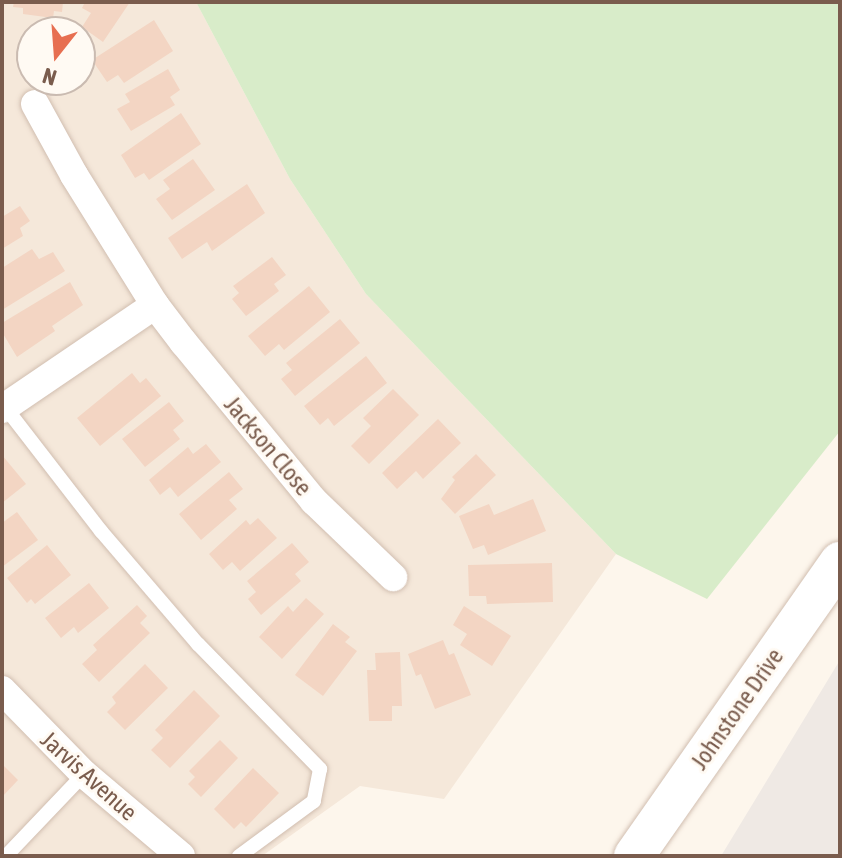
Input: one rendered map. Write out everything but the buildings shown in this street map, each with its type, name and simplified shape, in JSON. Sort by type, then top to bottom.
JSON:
[{"type":"main road","name":"Johnstone Drive","points":[[634,856],[840,562]]},
{"type":"street","name":"Jackson Close","points":[[35,104],[74,175],[155,305],[314,501],[393,577]]},
{"type":"street","points":[[3,406],[155,305]]},
{"type":"street","name":"Jarvis Avenue","points":[[2,690],[84,774],[181,856]]},
{"type":"lane","points":[[3,406],[101,531],[198,644],[320,769],[314,801],[239,856]]},
{"type":"lane","points":[[6,856],[84,774]]},
{"type":"shaded area","points":[[2,2],[196,2],[290,179],[366,294],[616,554],[444,799],[360,786],[262,856],[2,856]]},
{"type":"shaded area","points":[[840,660],[840,856],[721,856]]},
{"type":"green space","points":[[196,2],[840,2],[840,431],[707,599],[616,554],[366,294],[290,179]]}]
